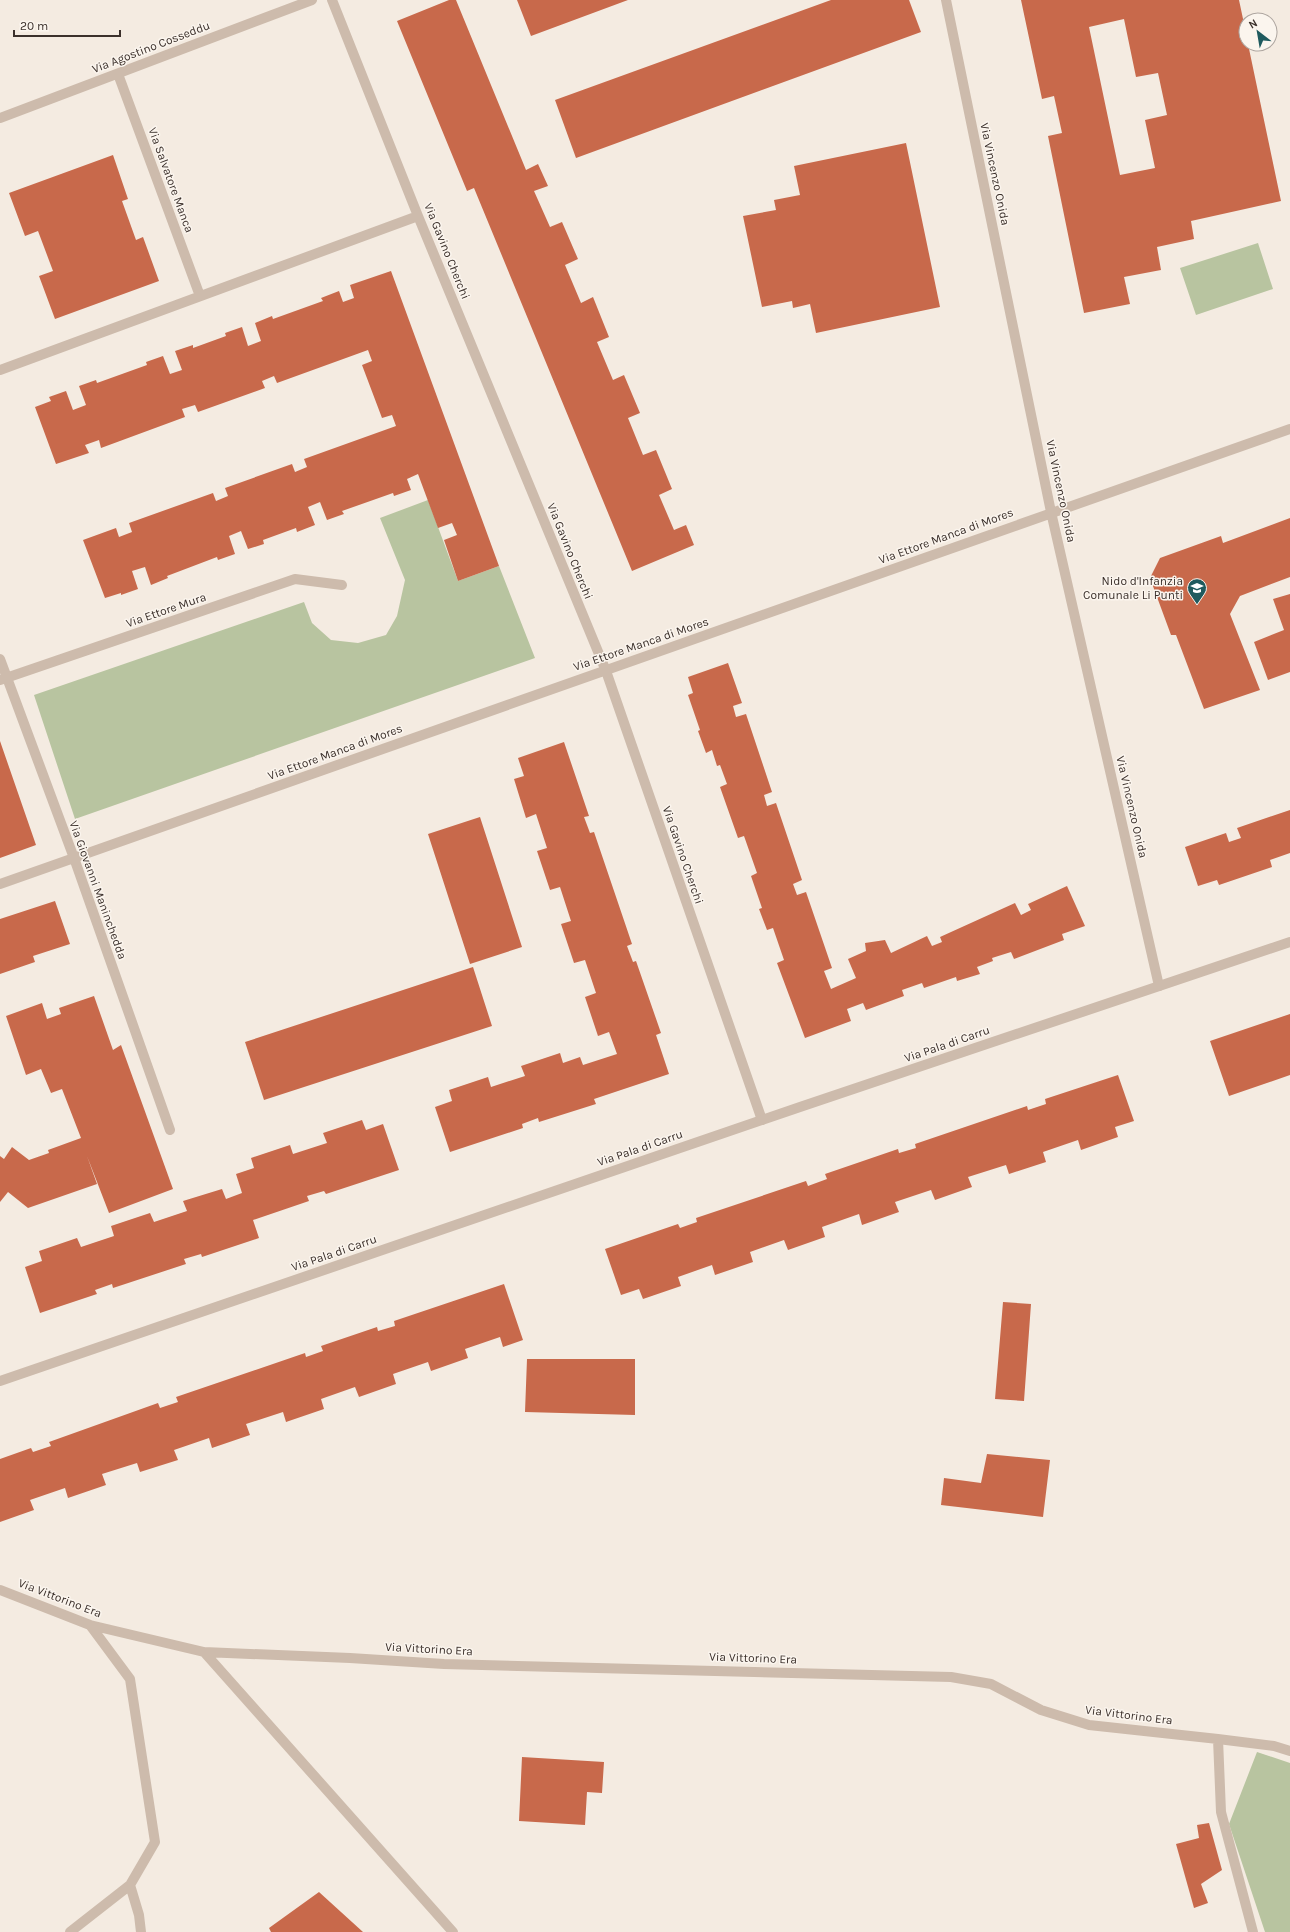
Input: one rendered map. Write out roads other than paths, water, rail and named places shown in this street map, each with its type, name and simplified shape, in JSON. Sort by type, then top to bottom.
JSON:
[{"type":"street","name":"Via Agostino Cosseddu","points":[[0,118],[312,0]]},
{"type":"street","name":"Via Gavino Cherchi","points":[[332,0],[418,216],[606,671],[762,1120]]},
{"type":"street","name":"Via Vincenzo Onida","points":[[946,0],[1051,512],[1159,986]]},
{"type":"street","name":"Via Salvatore Manca","points":[[118,74],[200,296]]},
{"type":"street","points":[[0,370],[418,216]]},
{"type":"street","name":"Via Ettore Manca di Mores","points":[[0,884],[461,720],[606,671],[1051,512],[1290,429]]},
{"type":"street","name":"Via Ettore Mura","points":[[3,679],[295,579],[342,585]]},
{"type":"street","name":"Via Giovanni Maninchedda","points":[[0,659],[3,679],[74,858],[170,1130]]},
{"type":"street","name":"Via Pala di Carru","points":[[0,1381],[762,1120],[1290,942]]},
{"type":"street","name":"Via Vittorino Era","points":[[0,1590],[90,1625],[204,1652],[350,1658],[444,1664],[951,1677],[991,1684],[1041,1710],[1089,1725],[1274,1746],[1290,1751]]},
{"type":"street","points":[[70,1932],[130,1885],[155,1842],[130,1679],[90,1625]]},
{"type":"street","points":[[204,1652],[453,1932]]},
{"type":"street","points":[[1218,1739],[1221,1812],[1253,1932]]},
{"type":"street","points":[[130,1885],[139,1915],[141,1932]]},
{"type":"place","name":"Nido d'Infanzia Comunale Li Punti","points":[[1197,605]]}]
